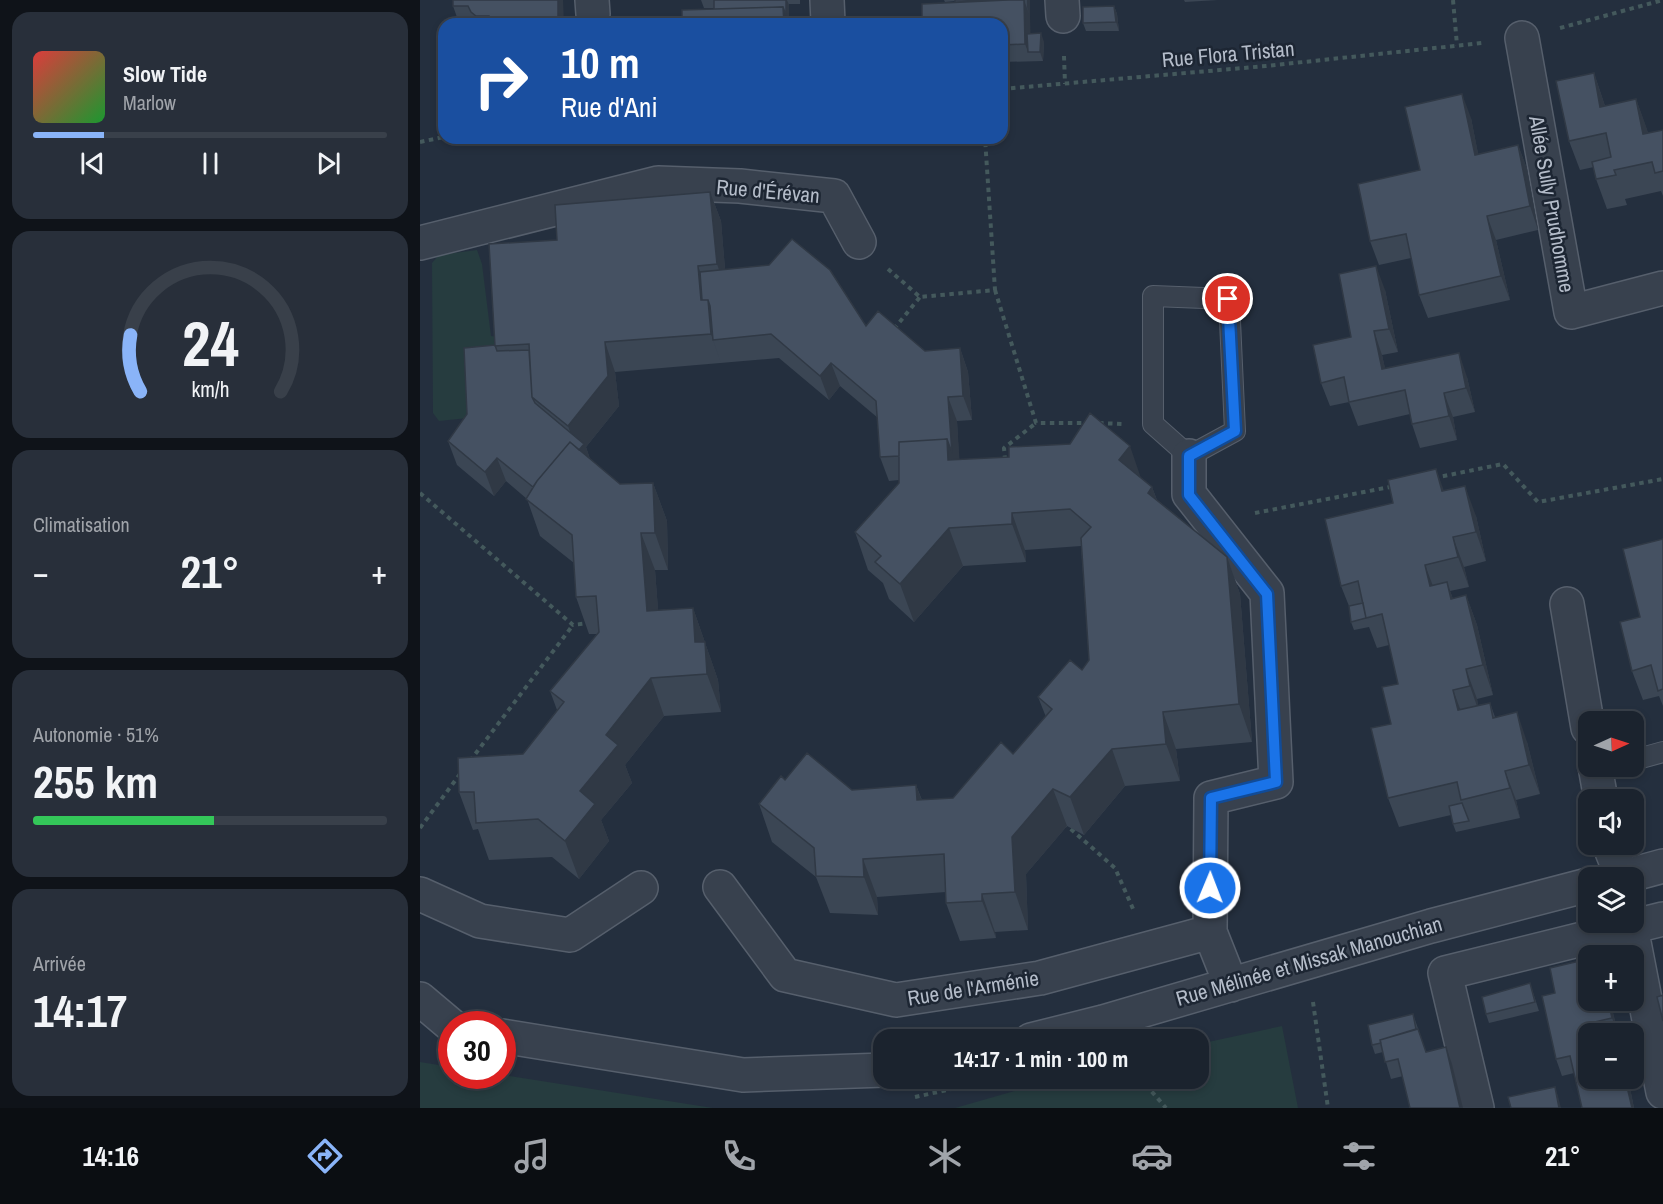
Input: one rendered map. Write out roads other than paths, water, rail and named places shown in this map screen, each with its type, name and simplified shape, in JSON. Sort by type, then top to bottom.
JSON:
[{"type":"street","name":"Allée Sully Prudhomme","points":[[1521,38],[1571,312],[1663,288]]},
{"type":"street","name":"Rue d'Érévan","points":[[420,243],[658,183],[740,186],[834,196],[859,242]]},
{"type":"street","points":[[1189,456],[1189,495],[1267,594],[1276,782],[1211,798],[1210,932],[1231,985]]},
{"type":"street","points":[[1567,604],[1585,711]]},
{"type":"street","points":[[1644,871],[1663,866]]},
{"type":"street","name":"Rue de l'Arménie","points":[[720,887],[785,975],[896,1000],[1040,978],[1210,932]]},
{"type":"street","points":[[420,894],[480,921],[570,935],[641,888]]},
{"type":"street","name":"Rue Mélinée et Missak Manouchian","points":[[1071,1029],[1431,926],[1578,888]]},
{"type":"street","points":[[1644,924],[1663,919]]},
{"type":"street","points":[[1478,1108],[1446,973],[1607,933]]},
{"type":"street","points":[[1632,933],[1663,1092]]},
{"type":"street","points":[[420,999],[438,1015]]},
{"type":"street","points":[[420,1024],[438,1026]]},
{"type":"street","points":[[516,1038],[743,1075],[873,1070]]},
{"type":"lane","points":[[1153,296],[1228,299],[1235,431],[1189,456],[1154,424],[1153,296]]},
{"type":"lane","points":[[1644,757],[1663,752]]}]
